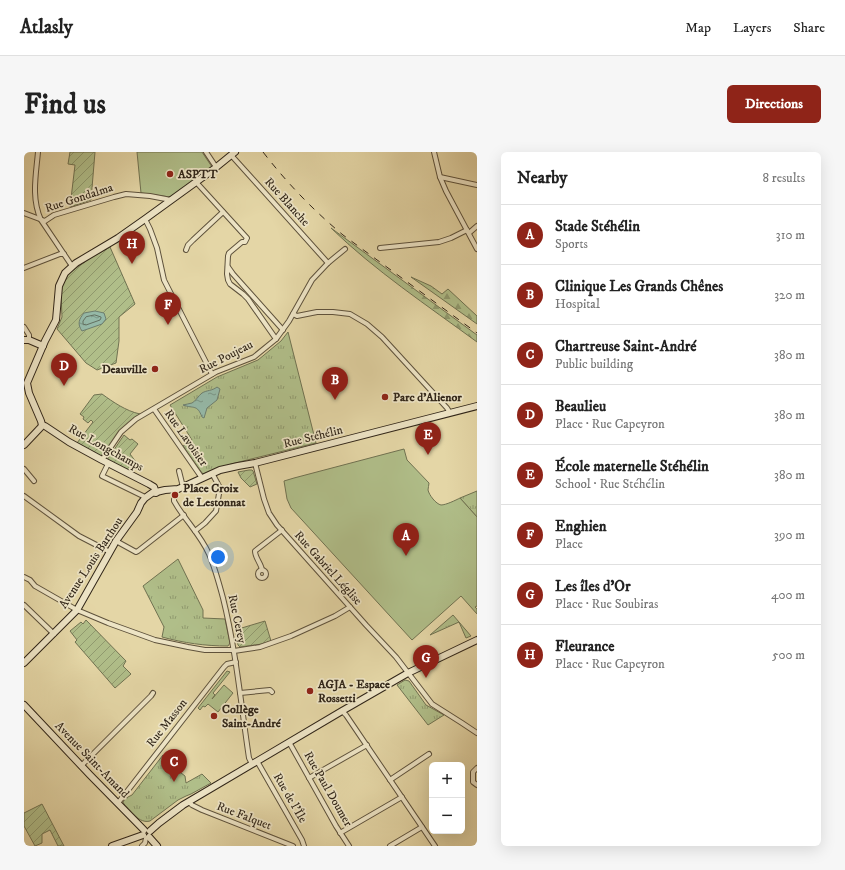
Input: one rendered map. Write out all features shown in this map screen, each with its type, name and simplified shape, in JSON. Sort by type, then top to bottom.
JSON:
[{"type":"street","points":[[38,152],[34,186],[38,212],[41,220],[72,266]]},
{"type":"street","points":[[206,152],[216,167]]},
{"type":"street","points":[[434,152],[440,177],[446,191],[477,249]]},
{"type":"street","points":[[24,445],[42,425],[26,383],[56,320],[59,286],[65,273],[72,266],[118,238],[233,154]]},
{"type":"street","name":"Rue Blanche","points":[[233,154],[328,263]]},
{"type":"street","points":[[440,177],[477,185]]},
{"type":"street","points":[[196,182],[246,238],[245,242],[242,242],[229,253],[227,258],[229,269],[283,330]]},
{"type":"street","name":"Rue Gondalma","points":[[41,220],[45,221],[54,215],[126,194],[171,200]]},
{"type":"street","points":[[26,214],[33,211],[36,205]]},
{"type":"street","points":[[186,250],[188,245],[223,212]]},
{"type":"street","points":[[26,214],[41,220]]},
{"type":"street","points":[[144,219],[150,229],[157,248],[164,280],[212,374]]},
{"type":"street","points":[[380,248],[439,242],[468,232],[477,226]]},
{"type":"street","name":"Rue Poujeau","points":[[102,460],[121,432],[136,419],[212,374],[254,357],[276,339],[293,314],[312,280],[328,263],[345,249]]},
{"type":"street","points":[[24,268],[60,254],[64,254]]},
{"type":"street","points":[[228,264],[227,274],[230,284],[248,299],[276,339]]},
{"type":"street","points":[[248,299],[252,295]]},
{"type":"street","points":[[293,314],[297,316],[317,312],[333,312],[350,314],[367,324],[382,337],[450,413]]},
{"type":"street","points":[[24,327],[29,335],[26,340],[43,346]]},
{"type":"street","name":"Rue Stéhélin","points":[[156,493],[183,487],[220,470],[255,463],[477,406]]},
{"type":"street","name":"Rue Lavoisier","points":[[154,409],[202,478]]},
{"type":"street","name":"Rue Longchamps","points":[[42,425],[108,464],[149,484],[154,487],[156,493]]},
{"type":"street","name":"Rue Gabriel Léglise","points":[[255,463],[269,513],[282,530],[396,657],[432,704],[477,733]]},
{"type":"street","points":[[108,464],[102,476],[145,498],[152,493],[156,493]]},
{"type":"street","points":[[24,470],[34,481]]},
{"type":"street","points":[[178,471],[183,487]]},
{"type":"street","points":[[195,531],[216,511],[220,488],[212,473]]},
{"type":"street","name":"Rue Cerey","points":[[174,489],[174,501],[209,553],[215,568],[236,662],[249,758],[255,762]]},
{"type":"street","points":[[137,512],[156,493]]},
{"type":"street","points":[[24,496],[79,536],[110,552]]},
{"type":"street","name":"Avenue Louis Barthou","points":[[24,663],[77,610],[116,542],[145,498]]},
{"type":"street","points":[[116,542],[136,552],[184,515]]},
{"type":"street","points":[[262,570],[255,551],[282,530]]},
{"type":"street","points":[[24,577],[30,580],[35,586],[77,610],[108,623],[155,640],[205,650],[234,651],[260,647],[291,636],[341,614],[350,606]]},
{"type":"street","points":[[24,605],[54,634]]},
{"type":"street","points":[[112,846],[146,834],[175,810],[289,742],[408,673],[477,640]]},
{"type":"street","name":"Rue Masson","points":[[118,804],[224,667],[227,664],[236,662]]},
{"type":"street","points":[[240,693],[270,690],[272,692]]},
{"type":"street","points":[[81,766],[153,693]]},
{"type":"street","name":"Avenue Saint-Amand","points":[[24,705],[158,846]]},
{"type":"street","points":[[342,711],[367,745],[435,846]]},
{"type":"street","name":"Rue Paul Doumer","points":[[289,742],[340,833],[349,846]]},
{"type":"street","points":[[309,778],[367,745]]},
{"type":"street","points":[[390,780],[429,754]]},
{"type":"street","name":"Rue de l'Île","points":[[255,762],[302,840],[304,846]]},
{"type":"street","points":[[477,768],[473,772],[473,782],[477,785]]},
{"type":"street","points":[[340,833],[402,797]]},
{"type":"street","name":"Rue Falquet","points":[[188,802],[192,806],[287,845],[293,846]]},
{"type":"street","points":[[390,846],[422,827]]},
{"type":"street","points":[[142,846],[145,843],[146,834]]},
{"type":"green space","points":[[70,152],[95,152],[91,200],[70,207],[75,165],[68,164]]},
{"type":"green space","name":"ASPTT","points":[[137,152],[202,152],[212,167],[170,197],[141,193]]},
{"type":"green space","points":[[331,228],[477,335],[477,342],[383,273]]},
{"type":"green space","points":[[110,247],[135,304],[119,317],[119,341],[116,363],[97,370],[86,363],[57,329],[62,317],[60,292],[66,277],[72,271],[85,261]]},
{"type":"green space","points":[[411,277],[431,286],[442,294],[448,289],[477,316],[477,324]]},
{"type":"green space","points":[[288,332],[316,443],[231,464],[204,474],[202,473],[183,446],[192,440],[170,405],[217,377],[258,360],[281,341]]},
{"type":"green space","points":[[102,394],[115,403],[140,414],[135,417],[103,456],[100,456],[77,443],[93,422],[91,420],[88,423],[80,414],[94,395]]},
{"type":"green space","points":[[124,435],[138,444],[130,454],[136,462],[127,471],[107,460]]},
{"type":"green space","points":[[404,449],[407,460],[429,483],[428,490],[431,497],[435,501],[443,505],[460,498],[477,517],[477,606],[475,607],[477,609],[477,614],[461,596],[412,640],[291,508],[287,499],[284,481]]},
{"type":"green space","points":[[249,470],[253,471],[257,484],[250,487],[241,478],[238,472]]},
{"type":"green space","points":[[477,491],[477,517],[460,498]]},
{"type":"green space","points":[[178,559],[203,610],[203,618],[225,619],[230,643],[228,646],[195,644],[162,637],[164,627],[143,586]]},
{"type":"green space","points":[[453,615],[459,622],[430,635]]},
{"type":"green space","points":[[86,620],[126,661],[123,666],[131,674],[115,688],[75,642],[77,640],[70,631],[81,622],[83,624]]},
{"type":"green space","points":[[265,621],[271,641],[262,644],[240,647],[238,645],[235,630]]},
{"type":"green space","points":[[459,622],[471,636],[466,638]]},
{"type":"green space","points":[[227,671],[230,672],[213,693],[215,695],[212,699],[224,685],[233,693],[218,712],[208,704],[205,707],[203,706],[200,710],[198,708]]},
{"type":"green space","points":[[405,680],[409,681],[426,705],[444,715],[428,725],[397,685]]},
{"type":"green space","points":[[163,755],[164,767],[172,766],[185,776],[186,783],[202,774],[211,783],[178,800],[150,821],[142,821],[123,802],[126,798],[132,795]]},
{"type":"green space","points":[[42,804],[64,846],[58,846],[50,830],[42,834],[42,843],[35,846],[24,826],[24,813]]},
{"type":"water","points":[[95,311],[104,313],[106,319],[102,324],[82,331],[79,324],[81,317],[84,313]]},
{"type":"water","points":[[217,387],[220,389],[217,400],[207,408],[204,418],[197,409],[183,405],[192,403],[202,393]]},
{"type":"railway","points":[[263,152],[281,175],[301,196],[343,235],[477,333]]},
{"type":"place","name":"ASPTT","points":[[170,174]]},
{"type":"place","name":"Fleurance","points":[[132,264]]},
{"type":"place","name":"Enghien","points":[[168,325]]},
{"type":"place","name":"Deauville","points":[[155,369]]},
{"type":"place","name":"Beaulieu","points":[[64,386]]},
{"type":"place","name":"Parc d'Alienor","points":[[385,397]]},
{"type":"place","name":"Clinique Les Grands Chênes","points":[[335,400]]},
{"type":"place","name":"École maternelle Stéhélin","points":[[428,455]]},
{"type":"place","name":"Place Croix de Lestonnat","points":[[175,495]]},
{"type":"place","name":"Stade Stéhélin","points":[[406,556]]},
{"type":"place","name":"Les îles d'Or","points":[[426,678]]},
{"type":"place","name":"AGJA - Espace Rossetti","points":[[310,691]]},
{"type":"place","name":"Collège Saint-André","points":[[214,716]]},
{"type":"place","name":"Chartreuse Saint-André","points":[[174,782]]}]
